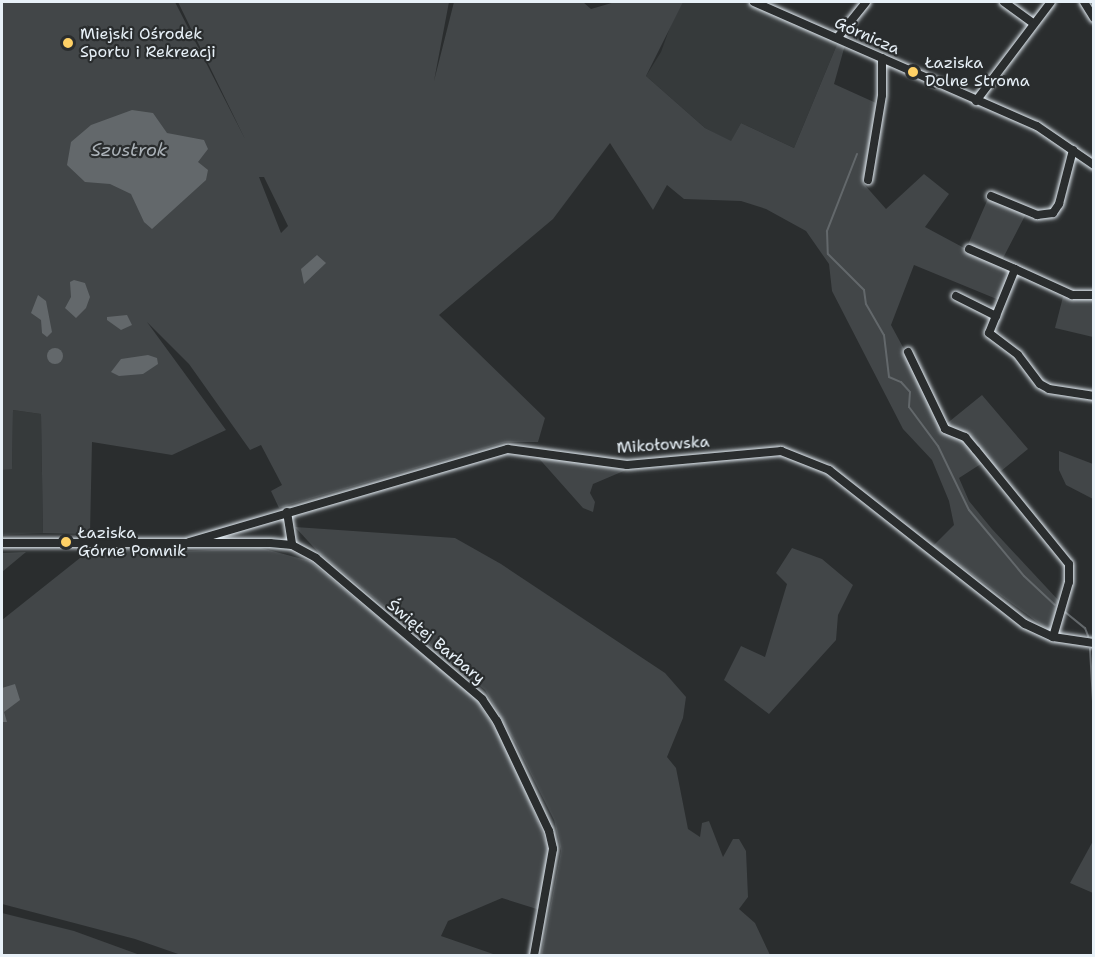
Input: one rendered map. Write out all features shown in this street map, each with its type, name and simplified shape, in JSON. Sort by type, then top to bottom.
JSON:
[{"type":"street","name":"Górnicza","points":[[754,2],[1043,129],[1094,165]]},
{"type":"street","points":[[838,37],[866,2]]},
{"type":"street","points":[[1004,2],[1034,24]]},
{"type":"street","points":[[976,100],[1051,2]]},
{"type":"street","points":[[1084,2],[1094,18]]},
{"type":"street","points":[[868,180],[882,94],[882,58]]},
{"type":"street","points":[[991,196],[1037,215],[1053,213],[1059,204],[1073,150]]},
{"type":"street","points":[[969,249],[1072,295],[1094,295]]},
{"type":"street","points":[[1015,269],[989,333],[1018,356],[1040,384],[1049,389],[1094,396]]},
{"type":"street","points":[[956,296],[996,316]]},
{"type":"street","points":[[908,352],[945,429],[964,438],[976,450],[1069,564],[1069,582],[1053,637]]},
{"type":"street","name":"Mikołowska","points":[[189,542],[508,449],[627,465],[780,451],[802,456],[829,470],[1025,624],[1053,637],[1094,643]]},
{"type":"street","points":[[287,512],[292,545]]},
{"type":"street","points":[[2,543],[189,542]]},
{"type":"street","name":"Świętej Barbary","points":[[189,542],[292,545],[316,558],[482,699],[497,721],[549,831],[553,849],[534,956]]},
{"type":"shaded area","points":[[2,2],[175,2],[245,139],[178,2],[449,2],[434,81],[454,2],[583,2],[591,9],[615,2],[683,2],[646,76],[705,128],[731,141],[741,123],[794,148],[838,42],[845,45],[834,84],[876,103],[863,183],[886,209],[924,174],[949,194],[925,227],[966,249],[990,194],[1028,210],[1001,262],[1011,267],[999,300],[914,265],[891,325],[945,425],[982,395],[1028,449],[1001,471],[984,462],[959,478],[969,501],[1060,602],[1051,632],[933,546],[954,525],[949,501],[932,460],[903,429],[832,291],[829,264],[806,231],[766,209],[741,201],[684,199],[667,185],[653,210],[610,143],[553,219],[439,315],[545,418],[538,442],[506,442],[279,508],[271,491],[282,485],[261,445],[250,450],[189,364],[147,322],[226,430],[172,455],[92,442],[90,534],[43,533],[41,414],[13,410],[12,469],[2,470]],"holes":[[[259,177],[264,177],[288,226],[281,233]]]},
{"type":"shaded area","points":[[683,2],[753,2],[838,42],[794,148],[741,123],[731,142],[705,128],[646,76],[661,52],[678,5]]},
{"type":"shaded area","points":[[1064,293],[1093,297],[1093,337],[1055,328]]},
{"type":"shaded area","points":[[13,410],[41,414],[43,533],[2,535],[2,470],[12,468]]},
{"type":"shaded area","points":[[1059,451],[1093,464],[1093,499],[1066,485],[1059,470]]},
{"type":"shaded area","points":[[535,454],[626,470],[593,484],[590,493],[595,502],[593,512],[583,508]]},
{"type":"shaded area","points":[[295,527],[455,538],[501,564],[665,673],[686,697],[683,718],[667,757],[676,768],[688,829],[700,837],[702,823],[709,821],[723,857],[733,839],[739,839],[746,851],[748,897],[739,909],[755,923],[770,955],[541,955],[561,851],[554,820],[516,744],[485,690],[319,553]]},
{"type":"shaded area","points":[[145,547],[187,551],[261,548],[310,561],[475,698],[508,748],[551,853],[540,910],[502,898],[448,921],[441,936],[496,955],[181,955],[135,939],[2,904],[2,620],[90,550]]},
{"type":"shaded area","points":[[792,548],[822,559],[853,585],[838,615],[836,640],[769,714],[724,680],[741,646],[765,657],[787,584],[776,573]]},
{"type":"shaded area","points":[[26,552],[2,572],[2,553]]},
{"type":"shaded area","points":[[1093,841],[1093,893],[1070,883]]},
{"type":"shaded area","points":[[2,913],[74,931],[140,955],[2,955]]},
{"type":"water","name":"Szustrok","points":[[132,110],[153,113],[167,133],[204,140],[208,149],[198,162],[208,170],[206,180],[152,229],[144,222],[131,194],[110,184],[85,182],[67,165],[71,142],[91,125]]},
{"type":"water","points":[[317,255],[326,263],[304,284],[301,269]]},
{"type":"water","points":[[74,280],[85,283],[90,297],[86,308],[76,318],[65,308],[71,297],[70,282]]},
{"type":"water","points":[[38,295],[46,301],[52,332],[47,337],[42,333],[41,320],[31,313]]},
{"type":"water","points":[[127,315],[132,325],[121,330],[107,320],[107,317]]},
{"type":"water","points":[[52,348],[58,348],[63,356],[61,362],[52,364],[47,359],[47,353]]},
{"type":"water","points":[[148,355],[157,358],[158,364],[143,374],[119,376],[111,372],[121,359]]},
{"type":"water","points":[[15,684],[20,700],[4,712],[7,722],[2,722],[2,688]]},
{"type":"waterway","points":[[857,154],[827,231],[828,254],[864,290],[866,304],[884,335],[889,377],[901,382],[910,392],[909,407],[938,446],[969,510],[1024,576],[1055,605]]},
{"type":"waterway","points":[[1065,612],[1085,628],[1088,636]]},
{"type":"waterway","points":[[1090,649],[1094,719]]},
{"type":"place","name":"Miejski Ośrodek Sportu i Rekreacji","points":[[68,43]]},
{"type":"place","name":"Łaziska Dolne Stroma","points":[[913,72]]},
{"type":"place","name":"Łaziska Górne Pomnik","points":[[66,542]]}]
